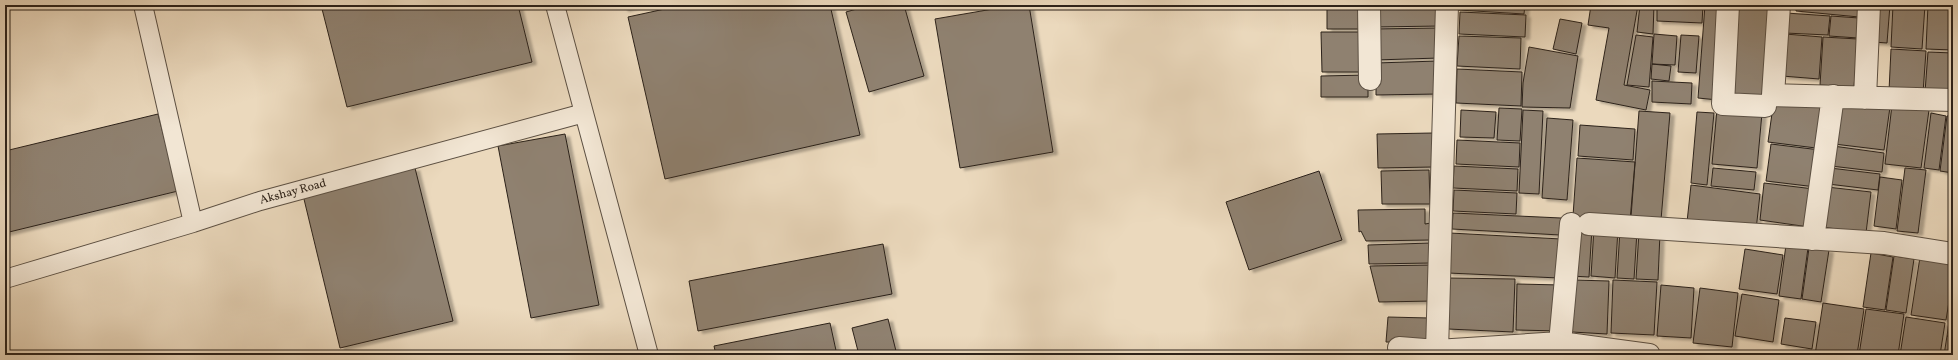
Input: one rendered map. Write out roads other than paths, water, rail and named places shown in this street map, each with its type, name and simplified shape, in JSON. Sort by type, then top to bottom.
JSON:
[{"type":"street","points":[[1370,5],[1370,79]]},
{"type":"street","points":[[1437,351],[1447,5]]},
{"type":"street","points":[[1728,5],[1723,104],[1765,106]]},
{"type":"street","points":[[1779,5],[1773,95],[1953,100]]},
{"type":"street","points":[[1865,98],[1869,5]]},
{"type":"street","points":[[1813,239],[1833,96]]},
{"type":"street","points":[[1560,344],[1580,224],[1884,243],[1953,254]]},
{"type":"street","points":[[1400,348],[1437,351],[1560,344],[1649,355]]},
{"type":"lane","points":[[143,5],[193,223]]},
{"type":"lane","points":[[555,5],[649,355]]},
{"type":"lane","name":"Akshay Road","points":[[5,279],[193,223],[260,201],[584,113]]}]
